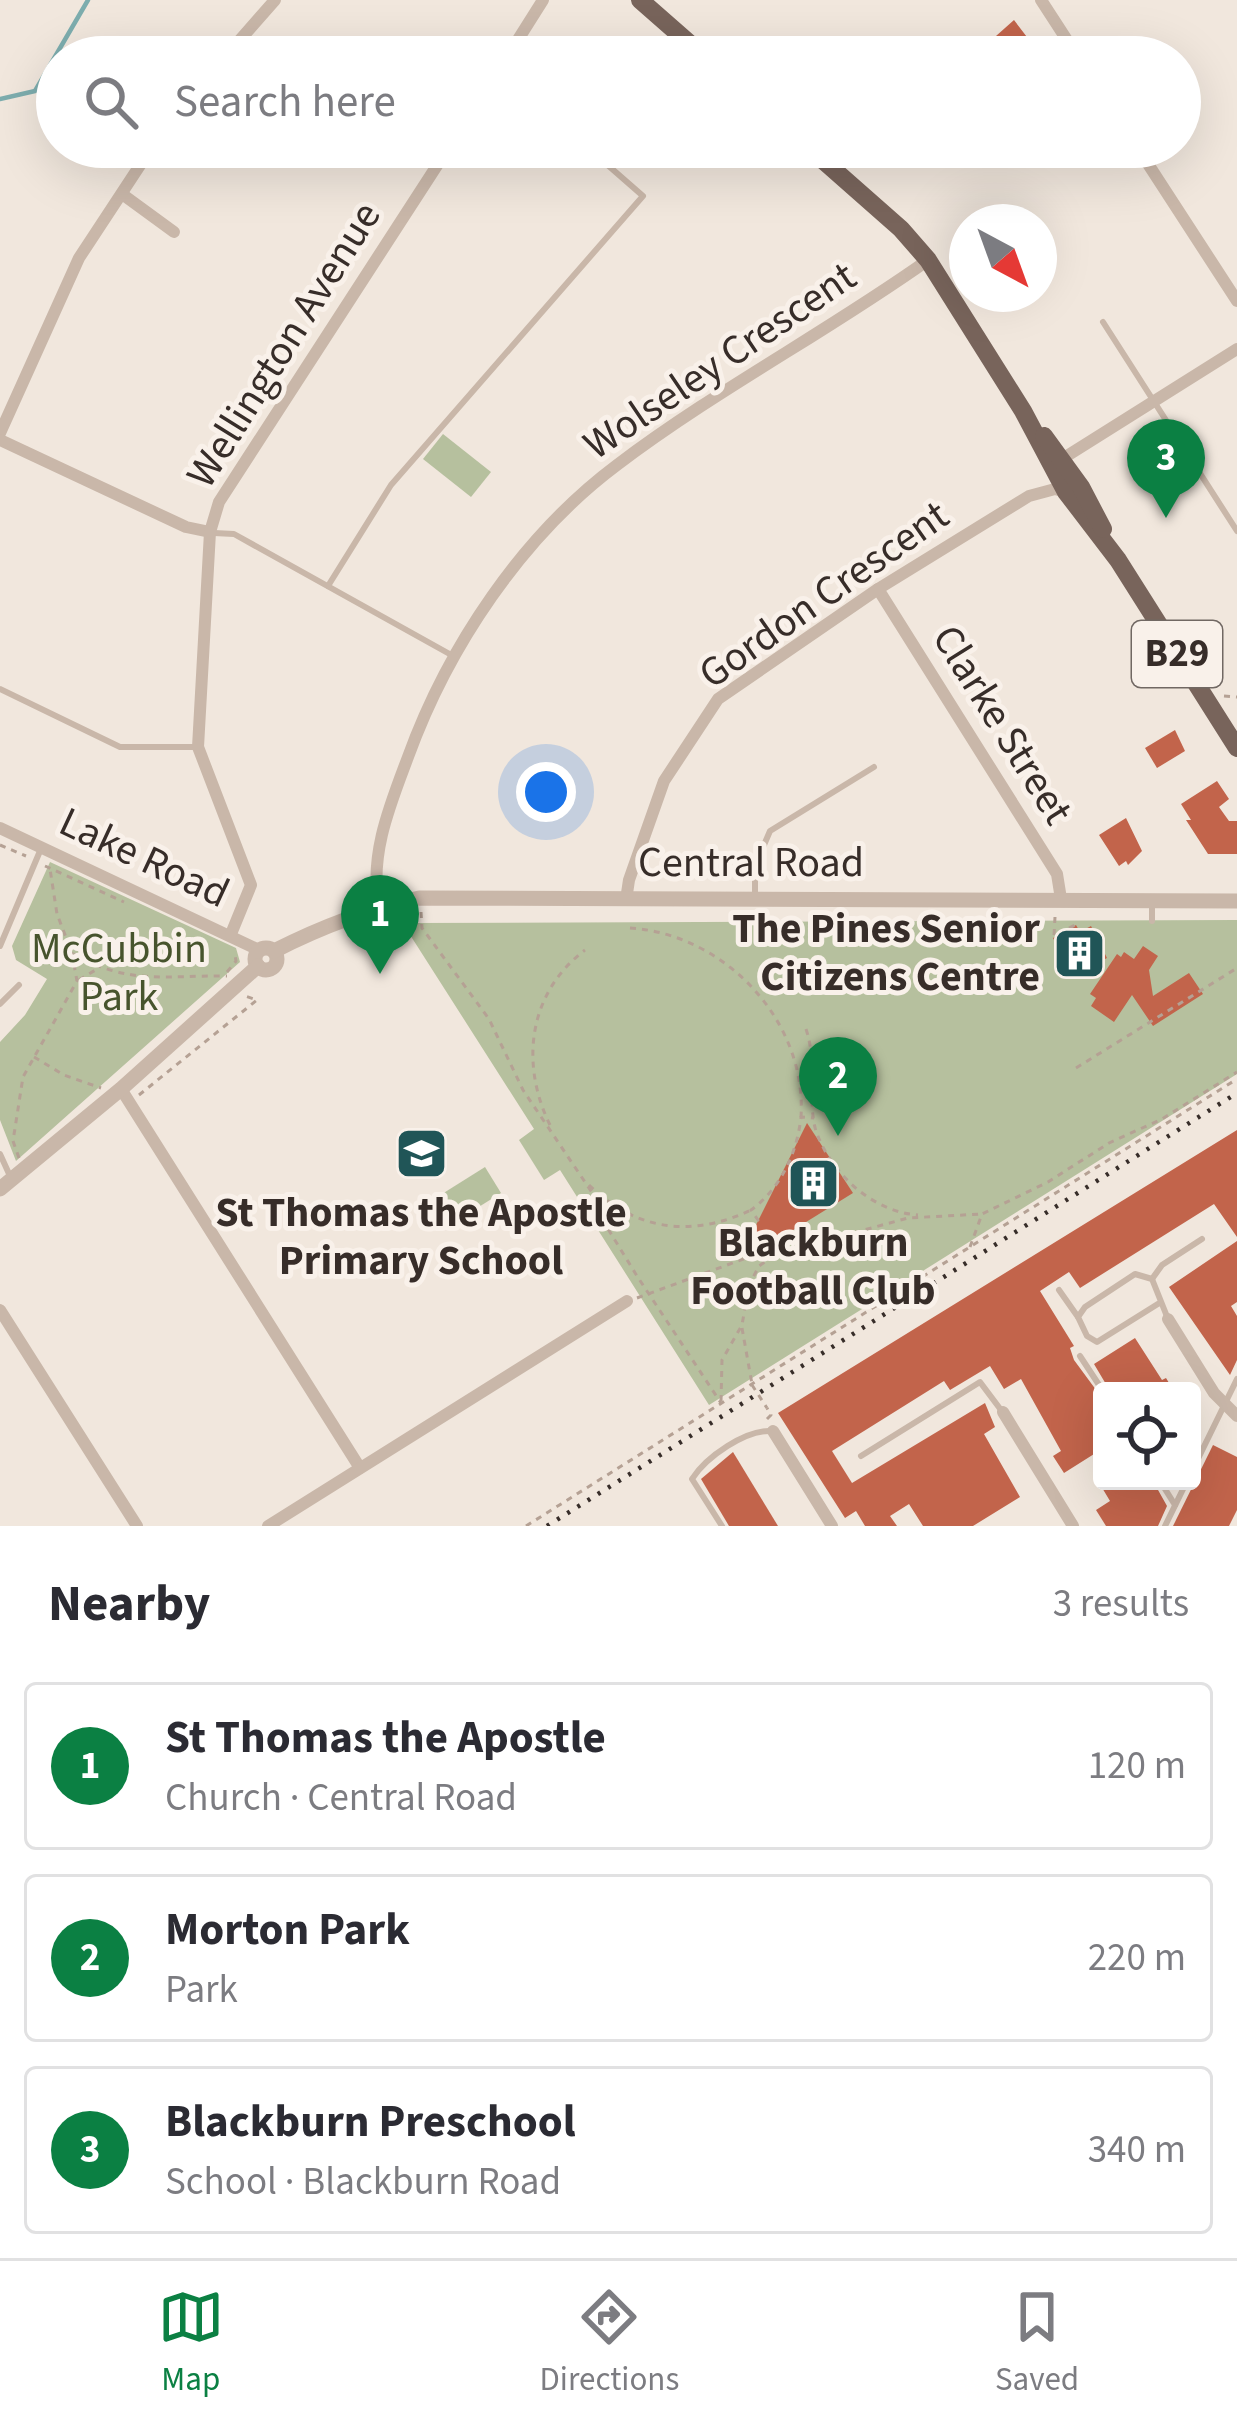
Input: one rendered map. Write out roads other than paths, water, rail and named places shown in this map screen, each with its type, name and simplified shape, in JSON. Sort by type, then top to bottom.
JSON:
[{"type":"main road","points":[[640,0],[681,36]]},
{"type":"main road","name":"B29","points":[[832,168],[901,229],[928,260],[1057,471],[1237,748]]},
{"type":"main road","name":"B29","points":[[1057,471],[1096,512],[1118,560]]},
{"type":"street","points":[[243,36],[275,0]]},
{"type":"street","points":[[520,36],[543,0]]},
{"type":"street","points":[[1041,0],[1064,36]]},
{"type":"street","points":[[139,168],[79,258],[0,436],[186,527],[210,532]]},
{"type":"street","name":"Wellington Avenue","points":[[231,934],[251,885],[198,747],[210,532],[219,502],[434,168]]},
{"type":"street","points":[[1151,168],[1237,301]]},
{"type":"street","points":[[122,194],[175,232]]},
{"type":"street","name":"Wolseley Crescent","points":[[380,907],[375,868],[389,808],[421,722],[471,628],[534,543],[613,467],[719,393],[928,260]]},
{"type":"street","points":[[1057,471],[1237,349]]},
{"type":"street","name":"Gordon Crescent","points":[[1029,496],[1055,489],[1057,471]]},
{"type":"street","name":"Gordon Crescent","points":[[626,900],[628,880],[664,781],[718,699],[878,590],[1029,496],[1057,471]]},
{"type":"street","name":"Clarke Street","points":[[878,590],[1057,874],[1061,899]]},
{"type":"street","name":"Lake Road","points":[[0,828],[231,934],[264,956]]},
{"type":"street","name":"Central Road","points":[[6,1184],[126,1096],[264,956],[314,931],[419,898],[1237,901]]},
{"type":"street","points":[[126,1096],[360,1468]]},
{"type":"street","points":[[268,1526],[627,1300]]},
{"type":"street","points":[[0,1310],[137,1526]]},
{"type":"street","points":[[1168,1318],[1224,1406],[1237,1416]]},
{"type":"street","points":[[1003,1412],[1073,1526]]},
{"type":"street","points":[[765,1430],[832,1526]]},
{"type":"lane","points":[[328,586],[391,485],[643,196],[611,168]]},
{"type":"lane","points":[[1103,322],[1237,531]]},
{"type":"lane","points":[[210,532],[234,534],[455,657]]},
{"type":"lane","points":[[0,689],[120,746],[198,747]]},
{"type":"lane","points":[[755,897],[755,866],[770,831],[874,767]]},
{"type":"lane","points":[[0,946],[40,847]]},
{"type":"lane","points":[[1152,900],[1152,921]]},
{"type":"lane","points":[[0,1004],[19,985]]},
{"type":"lane","points":[[0,1154],[6,1184]]},
{"type":"lane","points":[[1152,1279],[1162,1265],[1202,1239]]},
{"type":"lane","points":[[1078,1317],[1100,1295],[1135,1274],[1152,1279]]},
{"type":"lane","points":[[1152,1279],[1168,1318]]},
{"type":"lane","points":[[1059,1290],[1087,1336],[1096,1342],[1161,1302]]},
{"type":"lane","points":[[1080,1356],[1097,1382]]},
{"type":"lane","points":[[1201,1453],[1237,1379]]},
{"type":"lane","points":[[861,1456],[980,1382],[1003,1412]]},
{"type":"lane","points":[[722,1526],[692,1479],[706,1462],[765,1430]]},
{"type":"lane","points":[[1166,1490],[1175,1505]]},
{"type":"lane","points":[[1165,1526],[1182,1490]]},
{"type":"waterway","points":[[67,36],[88,0]]},
{"type":"waterway","points":[[0,99],[36,89]]},
{"type":"railway","points":[[547,1526],[1237,1093]]},
{"type":"place","name":"Blackburn Preschool","points":[[1166,518]]},
{"type":"place","name":"The Pines Senior Citizens Centre","points":[[1079,953]]},
{"type":"place","name":"St Thomas the Apostle","points":[[380,974]]},
{"type":"place","name":"Morton Park","points":[[838,1136]]},
{"type":"place","name":"St Thomas the Apostle Primary School","points":[[421,1154]]},
{"type":"place","name":"Blackburn Football Club","points":[[813,1184]]},
{"type":"park label","name":"McCubbin Park","points":[[119,973]]}]
